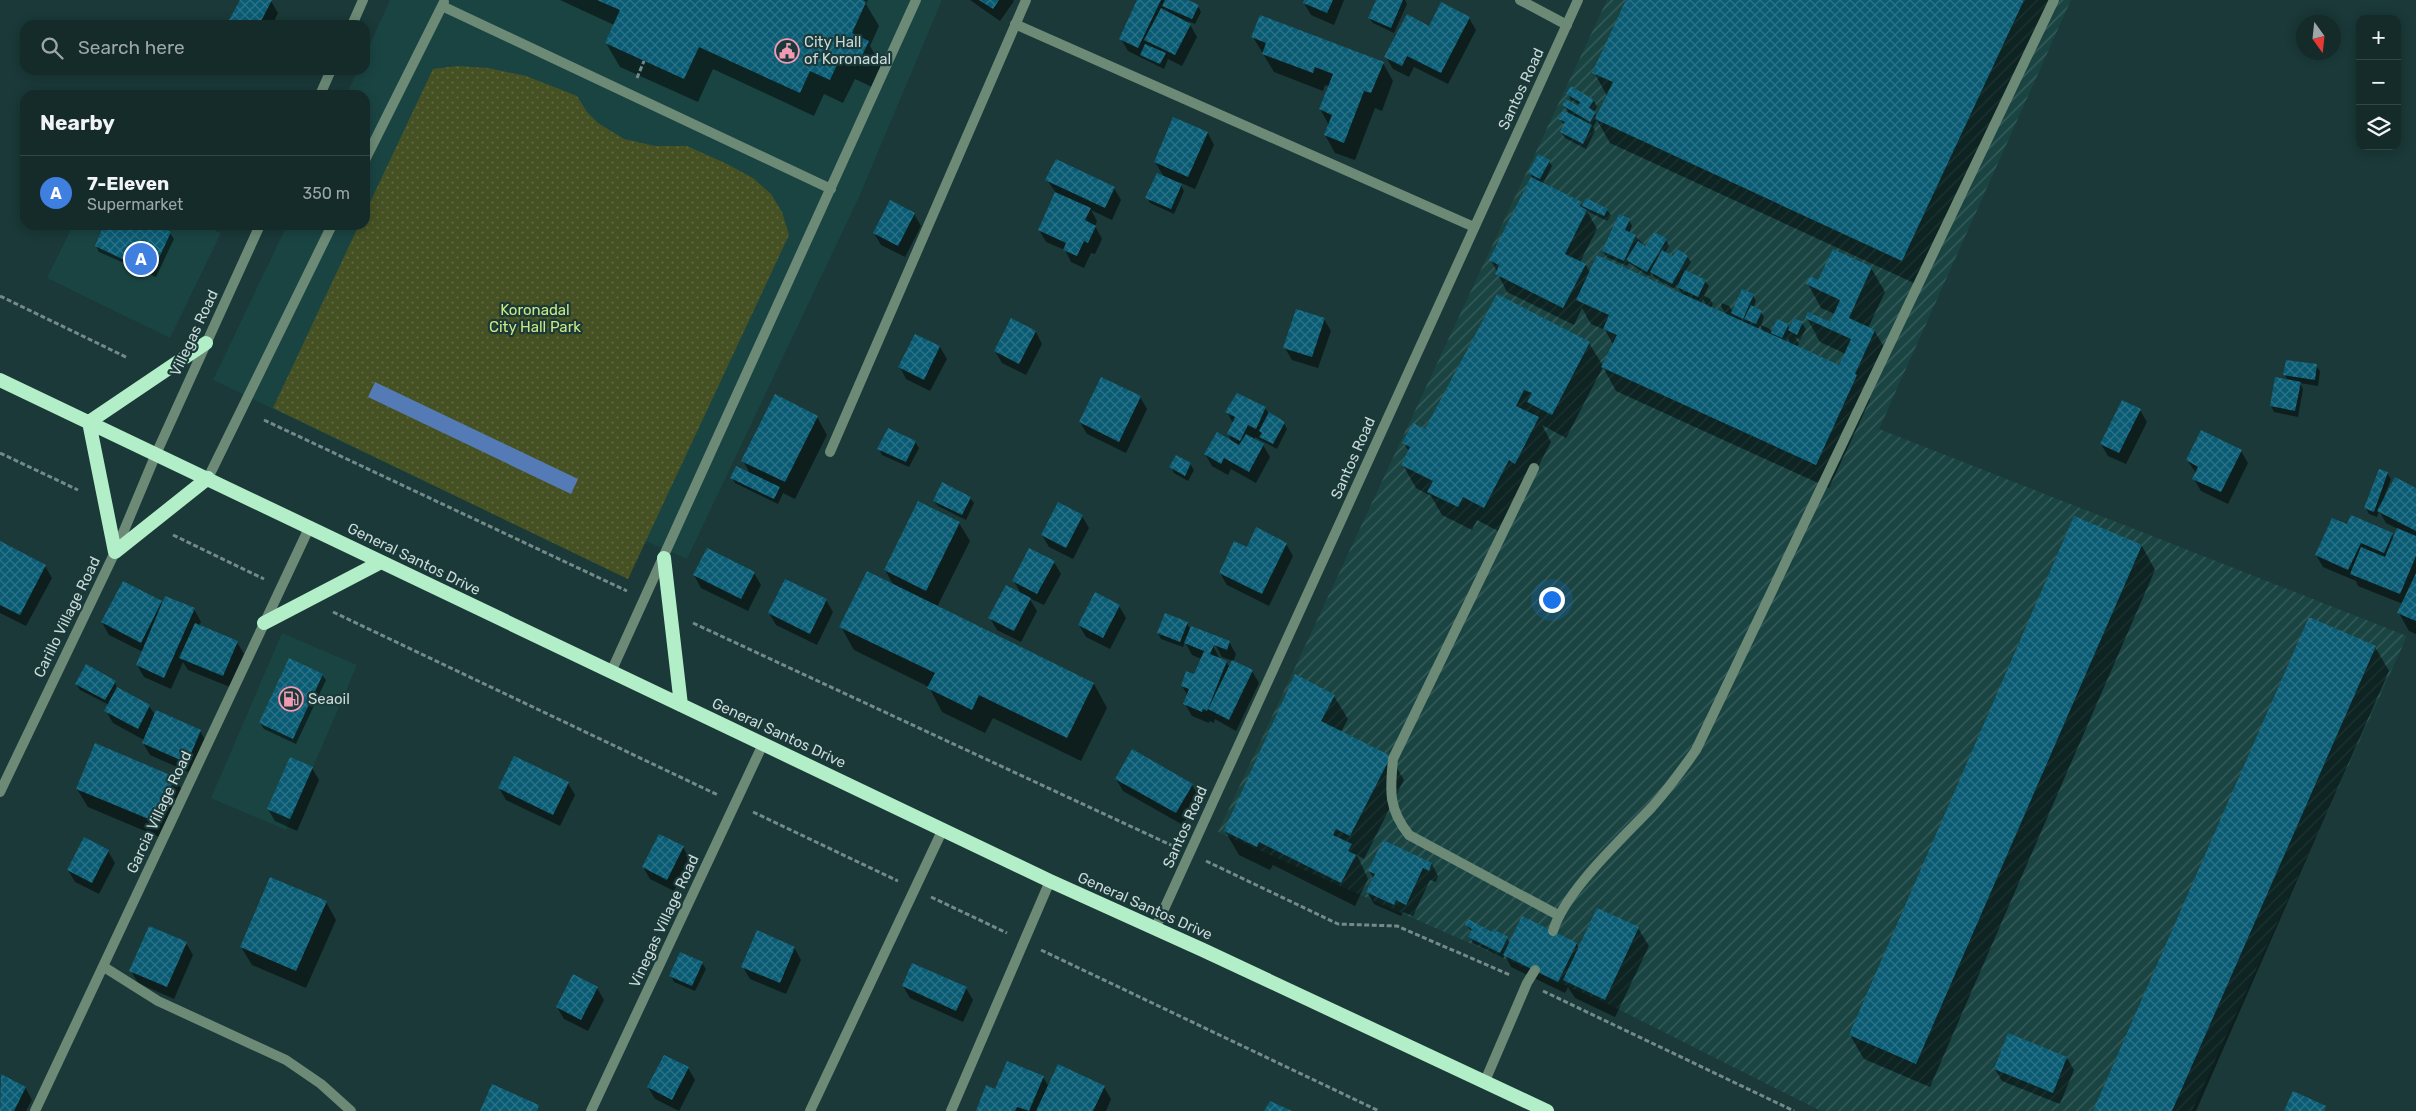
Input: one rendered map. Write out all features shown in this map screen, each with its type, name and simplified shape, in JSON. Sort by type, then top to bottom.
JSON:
[{"type":"highway","points":[[206,343],[89,422],[115,552],[208,478]]},
{"type":"highway","name":"General Santos Drive","points":[[0,380],[310,526],[381,562],[1050,881],[1486,1080],[1547,1111]]},
{"type":"highway","points":[[664,558],[681,705]]},
{"type":"highway","points":[[264,623],[381,562]]},
{"type":"street","points":[[354,20],[363,0]]},
{"type":"street","points":[[611,672],[916,0]]},
{"type":"street","points":[[830,452],[1026,0]]},
{"type":"street","points":[[1520,0],[1567,25]]},
{"type":"street","name":"Santos Road","points":[[1155,928],[1578,0]]},
{"type":"street","points":[[1553,931],[1558,914],[1600,863],[1673,783],[1696,750],[2054,0]]},
{"type":"street","points":[[370,150],[444,3],[831,189]]},
{"type":"street","points":[[1015,24],[1474,227]]},
{"type":"street","points":[[322,90],[329,75]]},
{"type":"street","name":"Villegas Road","points":[[156,454],[258,230]]},
{"type":"street","points":[[208,478],[330,230]]},
{"type":"street","name":"Carillo Village Road","points":[[0,792],[115,552],[156,454]]},
{"type":"street","points":[[1534,468],[1392,759],[1390,794],[1398,821],[1409,835],[1558,914]]},
{"type":"street","name":"Garcia Village Road","points":[[35,1111],[310,526]]},
{"type":"street","name":"Vinegas Village Road","points":[[591,1111],[763,744]]},
{"type":"street","points":[[810,1111],[943,829]]},
{"type":"street","points":[[951,1111],[1050,881]]},
{"type":"street","points":[[104,967],[158,1002],[286,1060],[320,1084],[352,1111]]},
{"type":"street","points":[[1486,1080],[1527,983],[1535,970]]},
{"type":"path","points":[[0,296],[128,358]]},
{"type":"path","points":[[264,420],[629,592]]},
{"type":"path","points":[[0,453],[78,490]]},
{"type":"path","points":[[172,535],[281,587]]},
{"type":"path","points":[[309,600],[1379,1111]]},
{"type":"path","points":[[686,620],[1338,924],[1397,926],[1527,983],[1794,1111]]},
{"type":"shaded area","name":"Koronadal City Hall Park","points":[[390,0],[942,0],[859,197],[687,559],[646,541],[628,579],[213,380],[285,230],[370,230],[370,90],[348,90],[356,75],[370,75],[370,44]]},
{"type":"shaded area","points":[[1607,0],[2071,0],[1879,429],[2407,636],[2192,1111],[1821,1111],[1610,1005],[1218,832]]},
{"type":"shaded area","points":[[71,230],[214,230],[221,233],[170,338],[47,278]]},
{"type":"shaded area","points":[[282,633],[357,665],[286,830],[211,798]]},
{"type":"green space","name":"Koronadal City Hall Park","points":[[457,66],[488,68],[526,76],[577,96],[587,112],[598,123],[624,139],[655,146],[687,146],[753,178],[771,194],[782,212],[789,235],[628,579],[273,408],[357,230],[370,230],[370,202],[433,69]]},
{"type":"water","points":[[375,382],[578,479],[571,494],[368,397]]},
{"type":"building","points":[[240,0],[272,0],[262,20],[229,20]]},
{"type":"building","name":"City Hall of Koronadal","points":[[597,0],[863,0],[866,2],[852,33],[869,41],[858,64],[841,56],[830,80],[810,71],[800,93],[699,47],[684,79],[605,43],[620,10]]},
{"type":"building","points":[[979,0],[999,0],[993,9]]},
{"type":"building","points":[[1137,0],[1161,0],[1138,48],[1119,39]]},
{"type":"building","points":[[1165,0],[1188,0],[1199,5],[1192,19],[1162,6]]},
{"type":"building","points":[[1304,0],[1333,0],[1327,13],[1303,3]]},
{"type":"building","points":[[1376,0],[1403,0],[1391,28],[1368,18]]},
{"type":"building","points":[[1626,0],[2024,0],[1902,261],[1595,119],[1613,82],[1592,73]]},
{"type":"building","points":[[1441,2],[1470,17],[1441,73],[1407,56],[1402,66],[1384,57],[1407,14],[1429,26]]},
{"type":"building","points":[[1161,8],[1191,24],[1175,55],[1144,40]]},
{"type":"building","points":[[1260,15],[1384,62],[1371,93],[1364,91],[1344,143],[1324,135],[1332,115],[1319,109],[1333,74],[1315,67],[1313,73],[1262,54],[1266,43],[1251,37]]},
{"type":"building","points":[[1145,44],[1166,53],[1160,64],[1140,55]]},
{"type":"building","points":[[1571,86],[1594,100],[1589,108],[1596,112],[1590,122],[1562,105],[1566,99],[1578,106],[1580,102],[1566,94]]},
{"type":"building","points":[[1563,110],[1592,125],[1583,144],[1560,132],[1565,122],[1558,119]]},
{"type":"building","points":[[1173,117],[1208,132],[1188,177],[1154,162]]},
{"type":"building","points":[[1538,154],[1550,160],[1540,179],[1528,173]]},
{"type":"building","points":[[1056,159],[1115,187],[1105,208],[1045,180]]},
{"type":"building","points":[[1157,173],[1182,184],[1171,209],[1145,198]]},
{"type":"building","points":[[1531,177],[1582,202],[1580,206],[1587,210],[1565,254],[1586,264],[1563,308],[1495,274],[1499,265],[1489,260]]},
{"type":"building","points":[[1055,192],[1091,208],[1085,220],[1096,226],[1088,243],[1084,241],[1077,256],[1063,250],[1066,243],[1038,230]]},
{"type":"building","points":[[1586,198],[1608,209],[1604,216],[1582,206]]},
{"type":"building","points":[[890,200],[915,213],[898,246],[873,233]]},
{"type":"building","points":[[1619,214],[1630,219],[1625,230],[1636,235],[1624,261],[1602,251]]},
{"type":"building","points":[[102,230],[167,230],[171,232],[152,273],[95,246]]},
{"type":"building","points":[[1654,232],[1667,239],[1647,272],[1626,260],[1638,241],[1645,246]]},
{"type":"building","points":[[1677,249],[1688,256],[1672,284],[1650,272],[1662,250],[1673,256]]},
{"type":"building","points":[[1833,249],[1872,267],[1849,318],[1875,330],[1855,374],[1857,375],[1816,465],[1601,367],[1617,335],[1603,329],[1609,315],[1576,300],[1597,255],[1839,365],[1851,339],[1805,318],[1808,312],[1830,322],[1840,300],[1806,284],[1810,276],[1818,280]]},
{"type":"building","points":[[1685,270],[1706,280],[1698,297],[1677,287]]},
{"type":"building","points":[[1742,289],[1754,294],[1743,319],[1731,313]]},
{"type":"building","points":[[1497,294],[1590,342],[1552,415],[1527,402],[1532,393],[1524,390],[1516,406],[1539,417],[1515,464],[1509,460],[1484,508],[1463,497],[1458,507],[1427,492],[1433,481],[1401,465],[1410,447],[1402,443],[1413,423],[1425,429]]},
{"type":"building","points":[[1751,305],[1762,311],[1756,324],[1744,319]]},
{"type":"building","points":[[1296,309],[1325,318],[1312,357],[1283,348]]},
{"type":"building","points":[[1011,318],[1036,331],[1019,364],[994,351]]},
{"type":"building","points":[[1794,318],[1803,322],[1797,335],[1788,330]]},
{"type":"building","points":[[1777,319],[1789,324],[1782,338],[1771,333]]},
{"type":"building","points":[[915,334],[940,346],[924,380],[898,367]]},
{"type":"building","points":[[2286,360],[2317,364],[2315,380],[2283,375]]},
{"type":"building","points":[[1101,377],[1141,396],[1119,442],[1079,422]]},
{"type":"building","points":[[2275,377],[2301,382],[2295,411],[2270,406]]},
{"type":"building","points":[[1237,393],[1266,407],[1256,429],[1248,425],[1240,441],[1227,434],[1235,417],[1225,412]]},
{"type":"building","points":[[775,394],[818,416],[785,482],[741,461]]},
{"type":"building","points":[[2122,400],[2141,409],[2119,453],[2100,444]]},
{"type":"building","points":[[1269,412],[1285,422],[1273,444],[1259,437],[1262,433],[1259,431]]},
{"type":"building","points":[[888,428],[916,441],[906,462],[877,449]]},
{"type":"building","points":[[2201,430],[2242,450],[2221,492],[2192,479],[2198,467],[2186,460]]},
{"type":"building","points":[[1217,432],[1239,445],[1246,434],[1264,444],[1249,472],[1224,458],[1221,464],[1204,454]]},
{"type":"building","points":[[1176,455],[1191,463],[1185,476],[1169,467]]},
{"type":"building","points":[[736,466],[780,487],[774,499],[730,478]]},
{"type":"building","points":[[2379,469],[2388,472],[2374,512],[2364,508]]},
{"type":"building","points":[[2395,477],[2416,488],[2416,531],[2377,511]]},
{"type":"building","points":[[942,482],[971,497],[962,515],[933,501]]},
{"type":"building","points":[[918,501],[960,522],[926,591],[884,570]]},
{"type":"building","points":[[1058,502],[1083,515],[1066,548],[1041,535]]},
{"type":"building","points":[[2351,515],[2393,533],[2384,553],[2361,543],[2348,570],[2315,555],[2332,518],[2347,524]]},
{"type":"building","points":[[2074,516],[2142,545],[1916,1064],[1849,1035]]},
{"type":"building","points":[[1256,527],[1287,543],[1262,594],[1219,573],[1234,541],[1247,547]]},
{"type":"building","points":[[2397,528],[2416,536],[2416,556],[2400,594],[2350,574],[2361,547],[2385,557]]},
{"type":"building","points":[[0,541],[46,565],[20,615],[0,605]]},
{"type":"building","points":[[707,548],[755,572],[741,599],[693,575]]},
{"type":"building","points":[[1029,548],[1055,561],[1037,594],[1012,581]]},
{"type":"building","points":[[867,571],[1094,683],[1067,738],[979,695],[972,710],[927,688],[935,673],[839,627]]},
{"type":"building","points":[[2416,573],[2416,621],[2397,613]]},
{"type":"building","points":[[785,579],[827,599],[810,634],[768,613]]},
{"type":"building","points":[[123,581],[162,601],[141,643],[101,622]]},
{"type":"building","points":[[1006,585],[1031,598],[1014,631],[988,618]]},
{"type":"building","points":[[1095,592],[1120,605],[1103,638],[1078,625]]},
{"type":"building","points":[[165,596],[195,608],[164,678],[136,665]]},
{"type":"building","points":[[1165,613],[1188,622],[1180,642],[1157,633]]},
{"type":"building","points":[[2309,617],[2376,646],[2172,1111],[2093,1111]]},
{"type":"building","points":[[195,623],[238,641],[223,676],[179,658]]},
{"type":"building","points":[[1191,626],[1230,641],[1227,650],[1214,645],[1210,654],[1227,661],[1207,711],[1203,709],[1202,712],[1183,704],[1189,689],[1181,686],[1186,671],[1194,674],[1204,651],[1184,643]]},
{"type":"building","name":"Seaoil","points":[[289,658],[323,674],[293,739],[259,723]]},
{"type":"building","points":[[1232,660],[1253,670],[1229,720],[1208,709]]},
{"type":"building","points":[[86,664],[116,681],[105,700],[75,684]]},
{"type":"building","points":[[1295,674],[1335,695],[1321,721],[1391,756],[1350,836],[1336,829],[1333,835],[1352,844],[1348,851],[1356,855],[1341,883],[1259,842],[1257,847],[1224,831]]},
{"type":"building","points":[[117,687],[150,705],[138,729],[104,711]]},
{"type":"building","points":[[156,710],[201,730],[187,763],[142,743]]},
{"type":"building","points":[[95,743],[175,777],[156,822],[76,789]]},
{"type":"building","points":[[1132,749],[1193,784],[1176,813],[1115,779]]},
{"type":"building","points":[[514,756],[569,782],[553,815],[498,788]]},
{"type":"building","points":[[290,757],[313,767],[290,819],[267,809]]},
{"type":"building","points":[[659,834],[684,846],[667,880],[642,867]]},
{"type":"building","points":[[84,837],[109,850],[92,883],[67,870]]},
{"type":"building","points":[[1383,840],[1432,863],[1429,871],[1423,868],[1406,905],[1396,900],[1394,905],[1366,892],[1375,874],[1368,871]]},
{"type":"building","points":[[270,877],[327,901],[296,971],[240,947]]},
{"type":"building","points":[[1597,908],[1639,927],[1605,1000],[1563,980]]},
{"type":"building","points":[[1522,916],[1577,943],[1558,982],[1503,955]]},
{"type":"building","points":[[1468,919],[1492,932],[1493,929],[1508,937],[1500,953],[1468,937],[1472,929],[1465,925]]},
{"type":"building","points":[[149,926],[187,942],[167,987],[129,971]]},
{"type":"building","points":[[757,930],[795,947],[780,983],[741,967]]},
{"type":"building","points":[[680,952],[703,962],[692,986],[669,976]]},
{"type":"building","points":[[912,963],[967,987],[956,1011],[902,986]]},
{"type":"building","points":[[573,974],[598,987],[581,1020],[556,1007]]},
{"type":"building","points":[[2008,1033],[2067,1057],[2053,1093],[1994,1069]]},
{"type":"building","points":[[664,1055],[689,1067],[672,1100],[647,1087]]},
{"type":"building","points":[[1007,1061],[1044,1076],[1029,1111],[1017,1107],[1015,1111],[976,1111],[986,1085],[995,1089]]},
{"type":"building","points":[[1058,1064],[1105,1086],[1093,1111],[1036,1111]]},
{"type":"building","points":[[1,1074],[26,1087],[14,1111],[0,1111]]},
{"type":"building","points":[[492,1084],[539,1105],[537,1111],[480,1111]]},
{"type":"building","points":[[2293,1091],[2326,1106],[2324,1111],[2284,1111]]},
{"type":"building","points":[[1270,1101],[1292,1111],[1264,1111]]},
{"type":"place","name":"City Hall of Koronadal","points":[[787,51]]},
{"type":"place","name":"7-Eleven","points":[[141,259]]},
{"type":"place","name":"Seaoil","points":[[291,699]]}]
